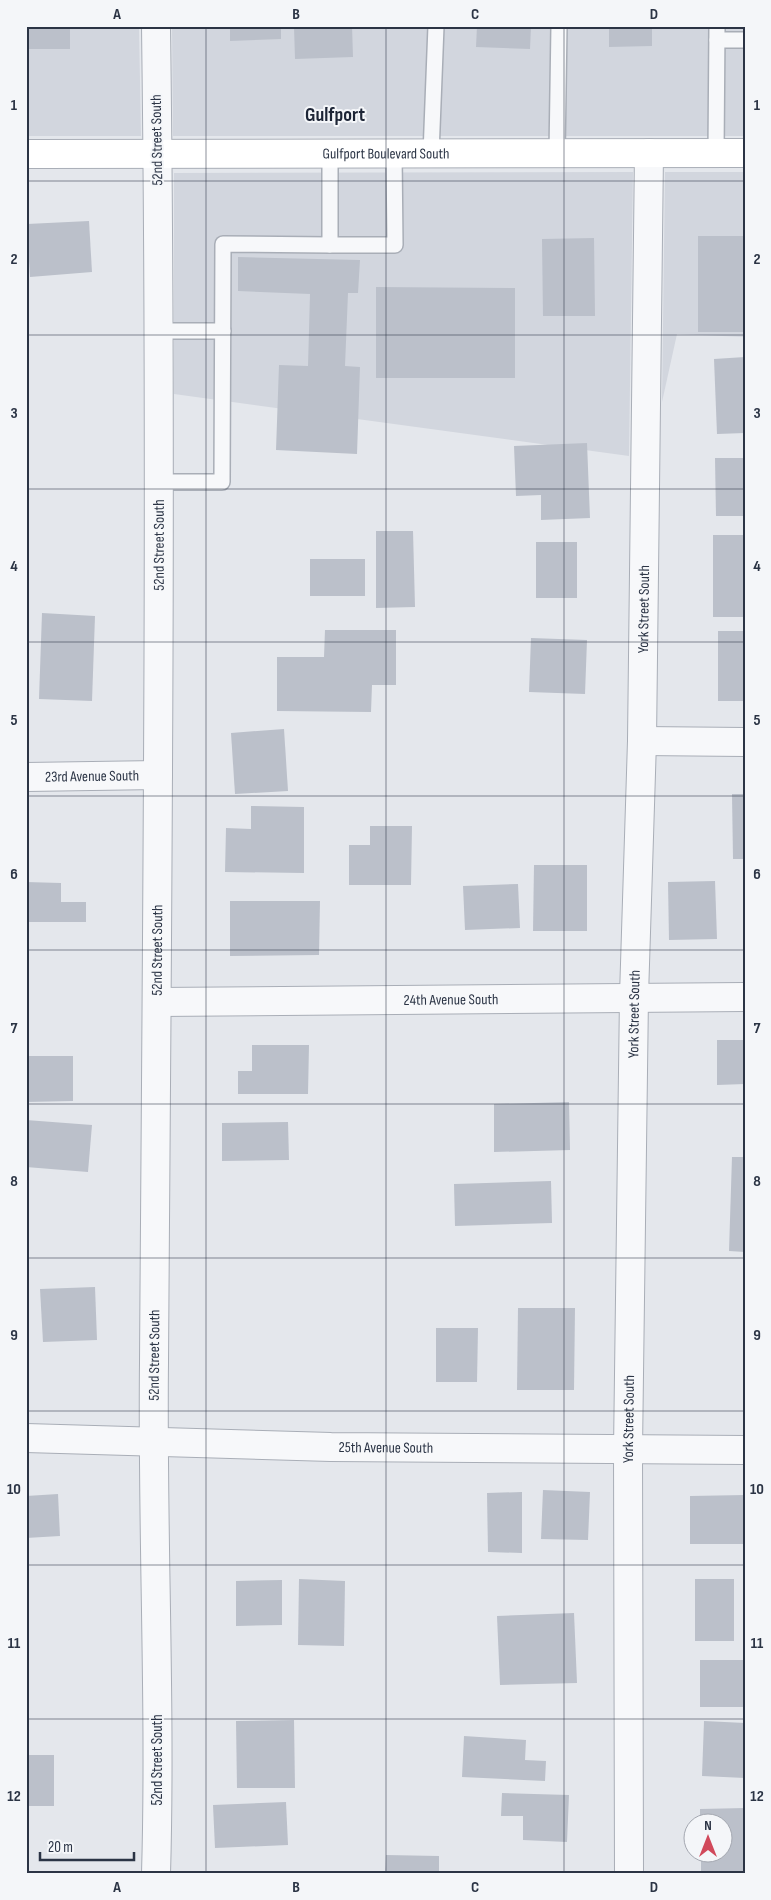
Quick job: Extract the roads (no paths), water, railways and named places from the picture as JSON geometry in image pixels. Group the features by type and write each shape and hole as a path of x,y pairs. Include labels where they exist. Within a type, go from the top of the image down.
{"main road":[{"name":"Gulfport Boulevard South","path":"26,154 745,153"}],"street":[{"name":"52nd Street South","path":"156,26 158,154 158,775 153,1442 158,1794 156,1874"},
{"name":"York Street South","path":"629,1874 628,1450 634,996 642,742 649,153"},
{"path":"642,742 745,742"},
{"name":"23rd Avenue South","path":"26,776 158,775"},
{"name":"24th Avenue South","path":"157,1002 634,996 745,997"},
{"name":"25th Avenue South","path":"26,1438 331,1447 745,1450"}],"lane":[{"path":"431,154 436,26"},
{"path":"557,153 559,26"},
{"path":"716,153 717,33 745,40"},
{"path":"330,154 330,245"},
{"path":"158,482 222,482 223,244 395,245 394,154"},
{"path":"158,331 223,331"}],"district":[{"name":"Gulfport","path":"335,115"}]}
